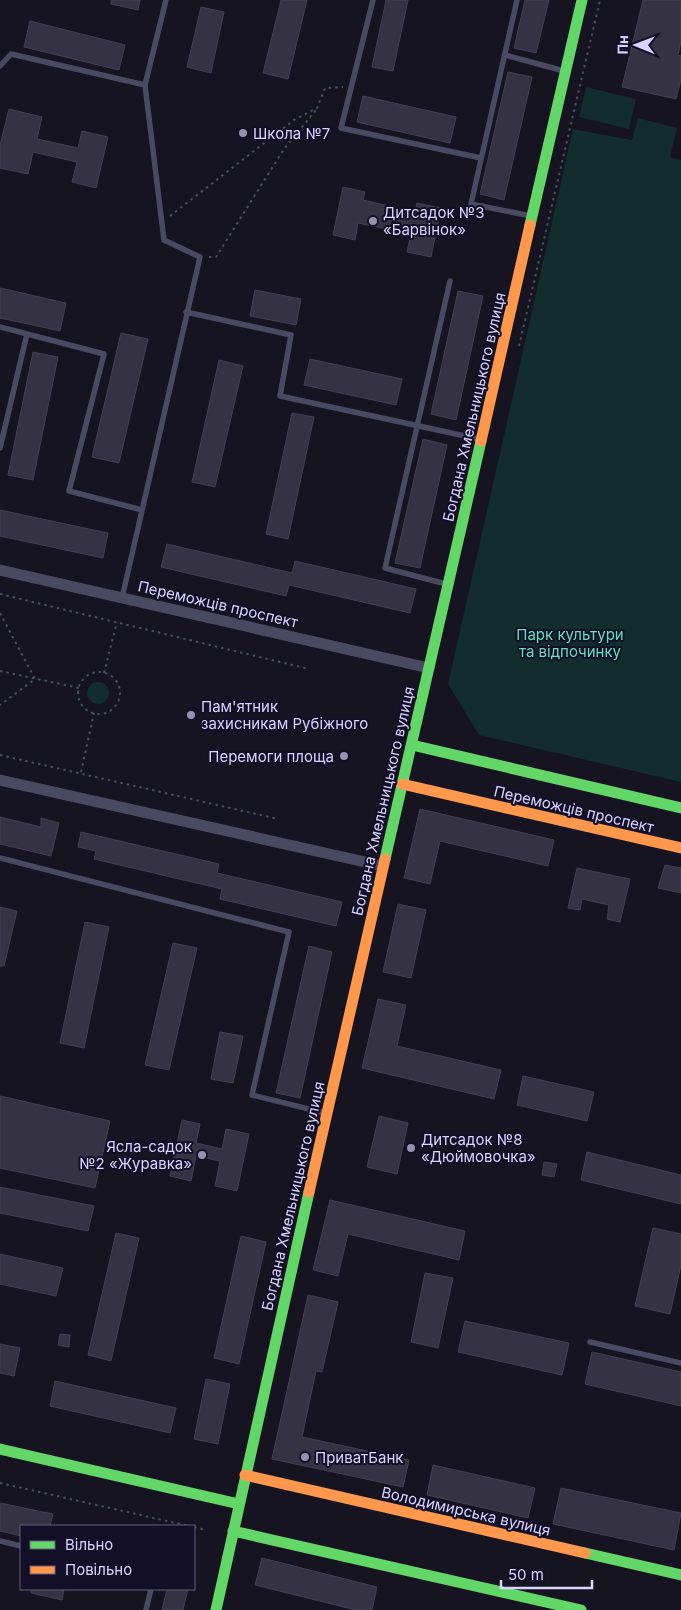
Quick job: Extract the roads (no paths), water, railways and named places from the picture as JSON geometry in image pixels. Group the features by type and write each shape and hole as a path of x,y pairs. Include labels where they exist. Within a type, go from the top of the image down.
{"street":[{"name":"Богдана Хмельницького вулиця","path":"216,1610 383,866 582,0"},
{"name":"Переможців проспект","path":"0,570 429,668"},
{"name":"Переможців проспект","path":"412,745 681,808"},
{"path":"0,780 383,866"},
{"name":"Переможців проспект","path":"402,784 681,848"},
{"path":"0,1449 239,1504"},
{"name":"Володимирська вулиця","path":"245,1475 681,1575"},
{"path":"233,1531 581,1610"}],"lane":[{"path":"122,598 200,257 164,240 145,85 166,0"},
{"path":"372,0 341,128 481,158"},
{"path":"517,0 471,204 533,217"},
{"path":"0,66 11,54 145,85"},
{"path":"505,55 567,71"},
{"path":"448,585 385,568 450,281"},
{"path":"186,312 291,335 280,396 481,439"},
{"path":"0,327 104,354 69,491 142,510"},
{"path":"0,448 27,334"},
{"path":"0,858 289,932 252,1095 327,1113"},
{"path":"590,1342 681,1363"},
{"path":"0,1541 20,1546"},
{"path":"146,1610 151,1590"}],"place":[{"name":"Школа №7","path":"243,133"},
{"name":"Дитсадок №3 «Барвінок»","path":"373,221"},
{"name":"Пам'ятник захисникам Рубіжного","path":"191,715"},
{"name":"Перемоги площа","path":"344,756"},
{"name":"Дитсадок №8 «Дюймовочка»","path":"411,1148"},
{"name":"Ясла-садок №2 «Журавка»","path":"202,1155"},
{"name":"ПриватБанк","path":"305,1457"}],"park label":[{"name":"Парк культури та відпочинку","path":"570,642"}]}
